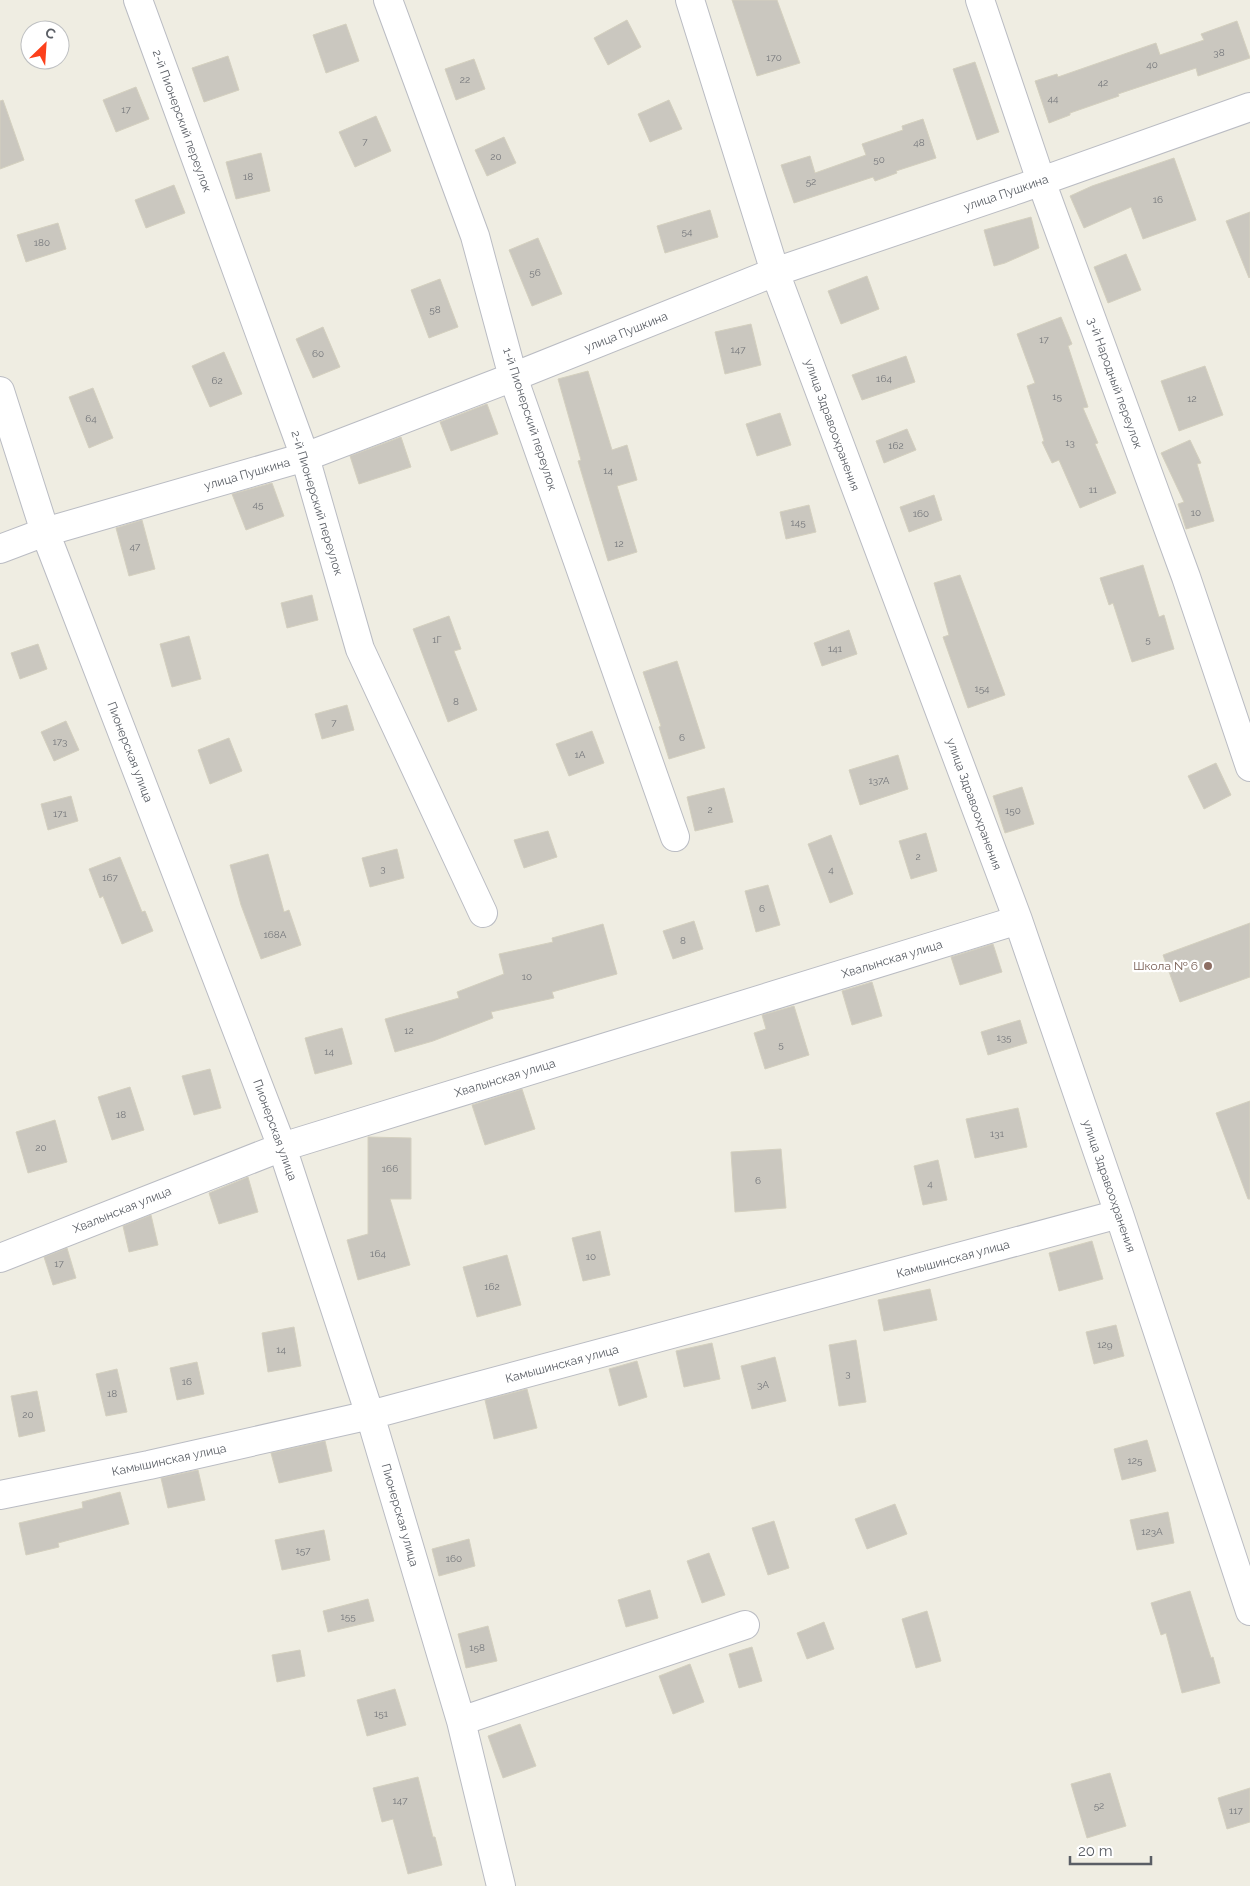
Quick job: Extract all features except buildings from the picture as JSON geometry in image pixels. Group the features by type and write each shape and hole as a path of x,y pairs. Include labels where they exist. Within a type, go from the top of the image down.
{"street":[{"name":"2-й Пионерский переулок","path":"138,0 305,457 360,649 483,913"},
{"name":"1-й Пионерский переулок","path":"388,0 475,236 513,377 675,837"},
{"name":"улица Здравоохранения","path":"690,0 775,272 1018,920 1119,1214 1250,1612"},
{"name":"3-й Народный переулок","path":"980,0 1041,181 1186,577 1250,767"},
{"name":"улица Пушкина","path":"0,549 45,532 305,457 513,377 775,272 1250,108"},
{"name":"Пионерская улица","path":"0,391 45,532 282,1147 370,1415 460,1721 501,1886"},
{"name":"Хвалынская улица","path":"0,1258 282,1147 1018,920"},
{"name":"Камышинская улица","path":"0,1495 149,1466 370,1415 1119,1214"},
{"path":"460,1721 745,1625"}],"place":[{"name":"Школа № 6","path":"1208,966"}]}
